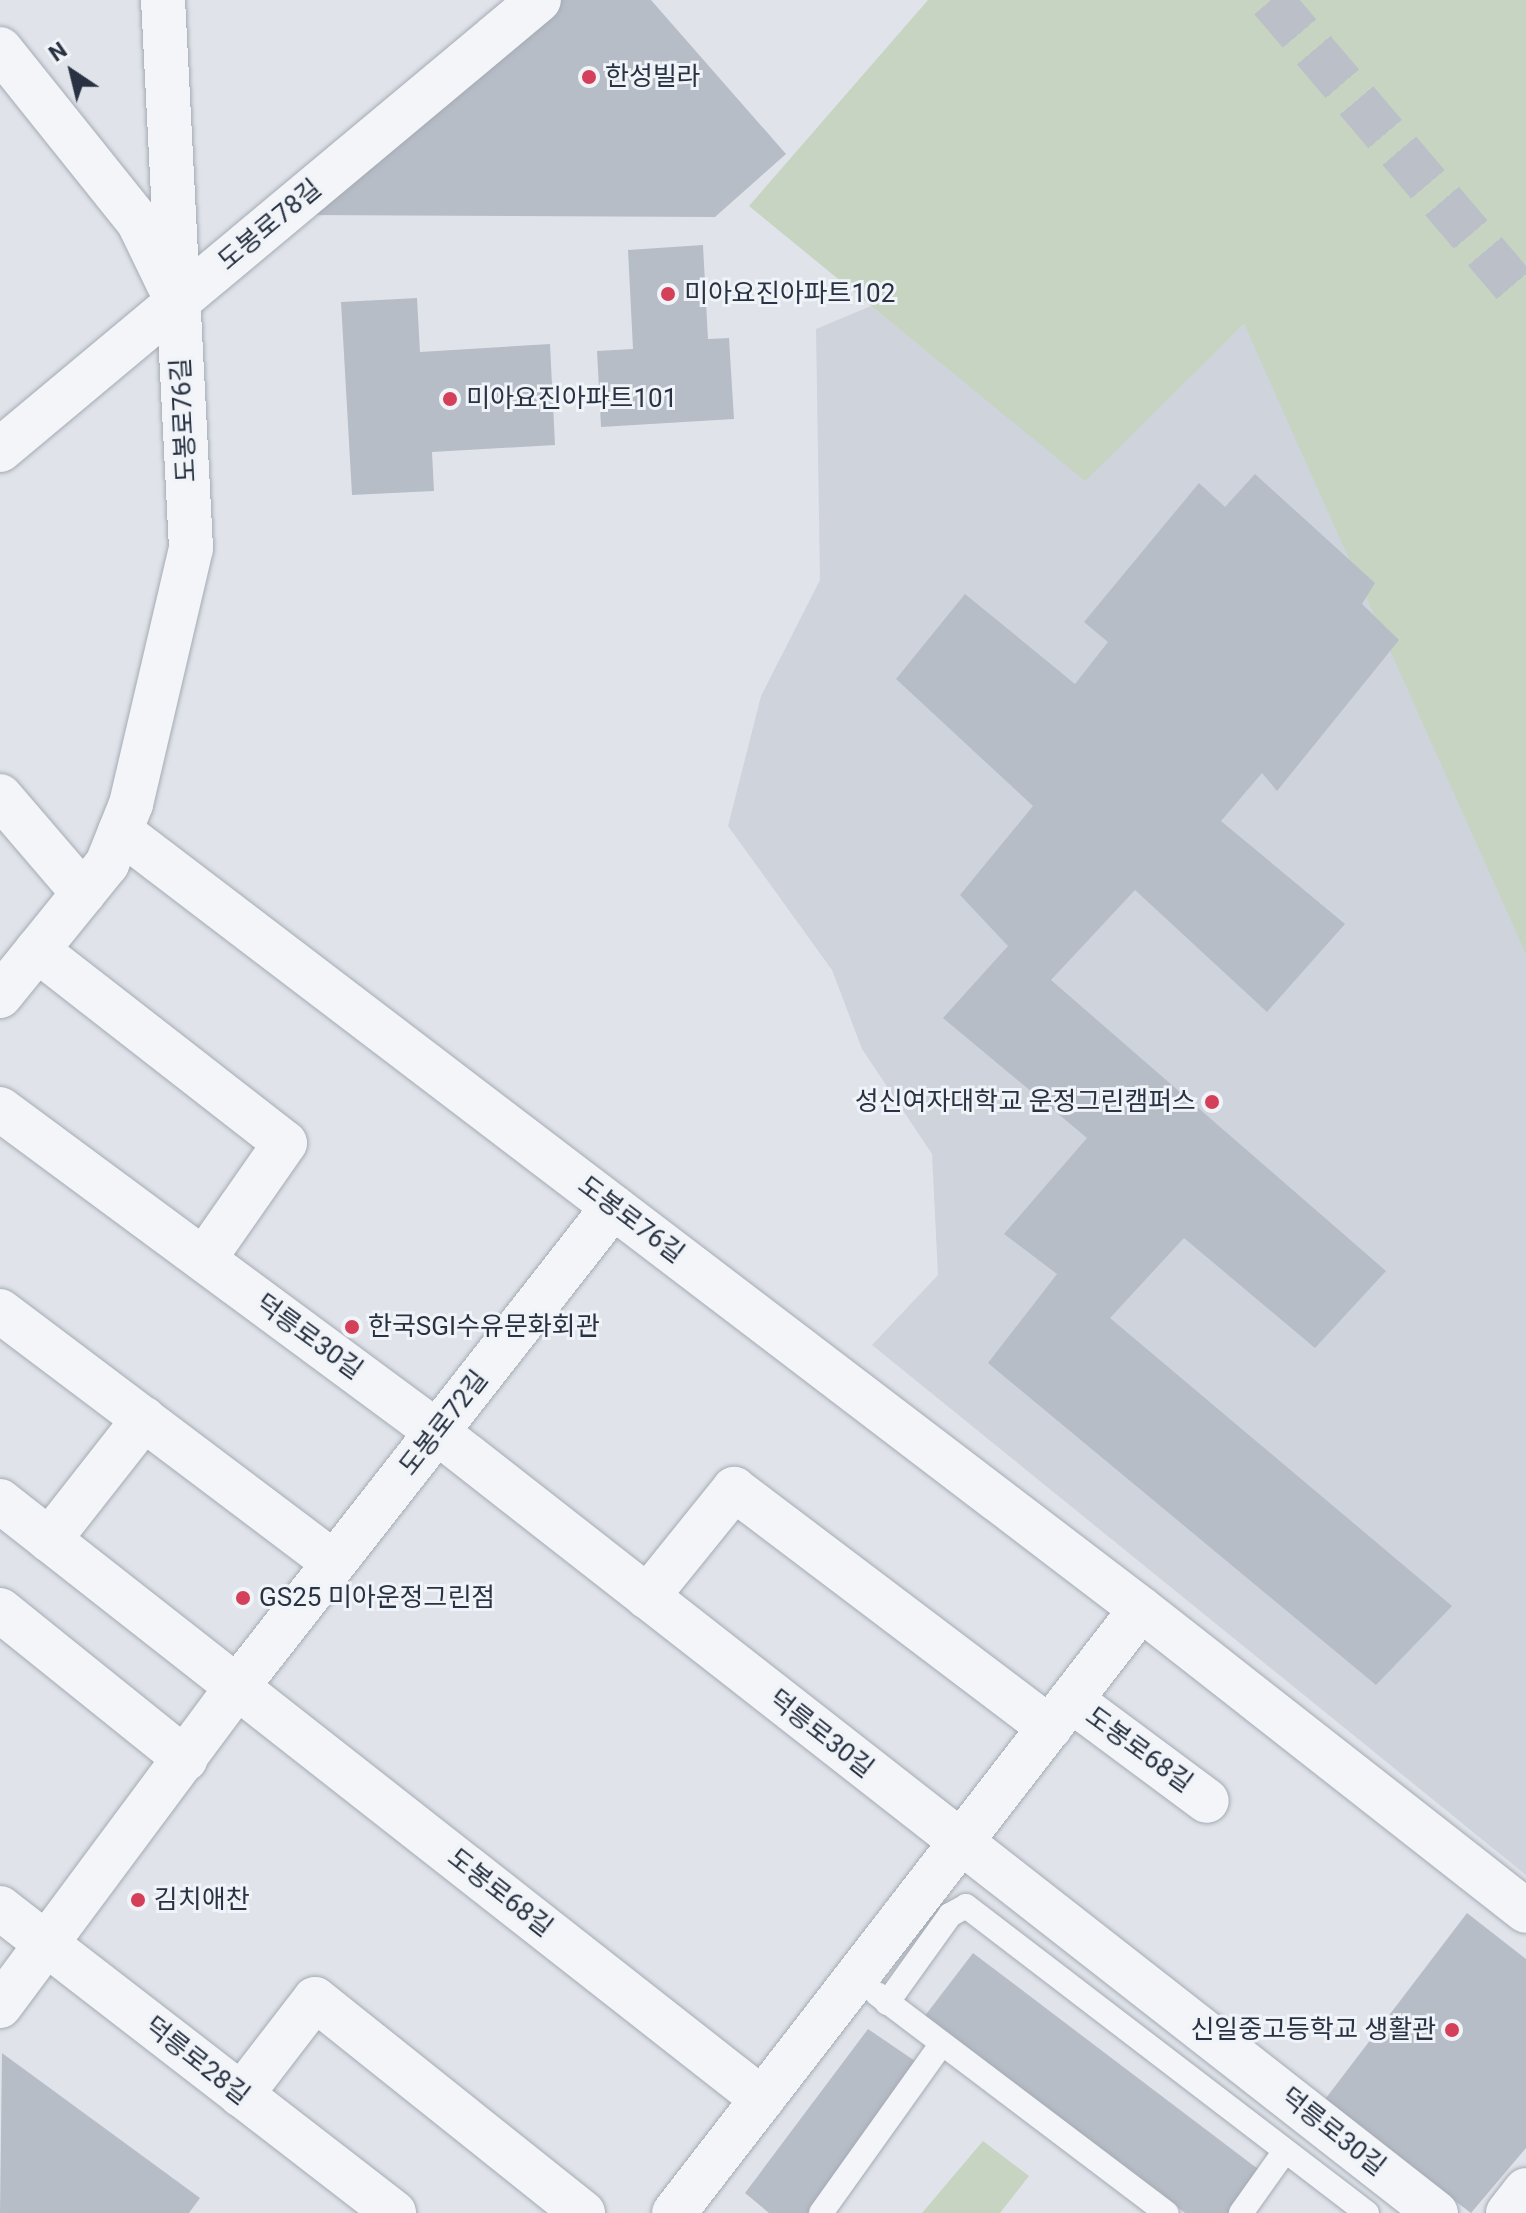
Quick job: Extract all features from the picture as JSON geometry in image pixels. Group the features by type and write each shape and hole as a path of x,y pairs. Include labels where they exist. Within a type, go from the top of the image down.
{"street":[{"name":"도봉로76길","path":"0,996 107,864 120,831 191,548 163,0"},
{"name":"도봉로78길","path":"0,450 539,0"},
{"path":"0,49 138,221 177,302"},
{"path":"0,796 83,893"},
{"name":"도봉로76길","path":"120,831 1141,1609 1526,1911"},
{"path":"37,950 285,1143 204,1259"},
{"name":"덕릉로30길","path":"0,1109 437,1432 1436,2213"},
{"name":"도봉로72길","path":"0,2006 237,1687 613,1207"},
{"path":"0,1311 334,1563"},
{"path":"49,1540 144,1419"},
{"name":"도봉로68길","path":"647,1597 734,1489 1060,1714 1207,1801"},
{"path":"0,1501 237,1687"},
{"name":"도봉로68길","path":"674,2213 762,2099 872,1990 960,1843 1141,1609"},
{"path":"0,1610 185,1759"},
{"name":"도봉로68길","path":"237,1687 762,2099"},
{"name":"덕릉로28길","path":"0,1908 394,2213"},
{"path":"241,2095 315,1999 583,2213"},
{"path":"1508,2213 1526,2190"}],"lane":[{"path":"1167,2213 872,1990 950,1915 966,1906 1367,2213"},
{"path":"821,2213 941,2045"},
{"path":"1241,2213 1285,2151"}],"shaded area":[{"name":"성신여자대학교 운정그린캠퍼스","path":"871,306 1085,480 1244,324 1526,937 1526,1875 872,1345 938,1275 932,1154 862,1049 832,970 728,826 761,696 820,580 816,329"}],"green space":[{"path":"928,0 1526,0 1526,954 1244,324 1085,481 749,206"},
{"path":"983,2141 1029,2176 1000,2213 922,2213"}],"building":[{"name":"한성빌라","path":"547,0 651,0 786,154 715,217 303,215"},
{"name":"미아요진아파트102","path":"703,245 708,339 729,338 734,419 601,427 597,351 633,349 628,250"},
{"name":"미아요진아파트101","path":"417,298 420,352 550,344 555,445 432,452 434,491 352,495 341,302"},
{"path":"1255,474 1375,583 1362,604 1399,640 1277,791 1262,773 1221,821 1345,924 1267,1012 1135,890 1051,980 1386,1271 1315,1348 1184,1238 1110,1318 1452,1606 1376,1685 988,1363 1057,1274 1004,1234 1087,1138 943,1018 1008,946 960,895 1033,806 896,679 965,594 1075,684 1108,642 1084,622 1199,483 1225,507"},
{"name":"신일중고등학교 생활관","path":"1467,1913 1526,1959 1526,2148 1471,2213 1323,2102"},
{"path":"973,1953 1258,2169 1228,2213 1185,2213 924,2017"},
{"path":"868,2029 918,2063 810,2213 769,2213 745,2193"},
{"path":"2,2053 200,2198 189,2213 0,2213"}],"tunnel":[{"path":"1271,0 1526,300"}],"place":[{"name":"한성빌라","path":"589,77"},
{"name":"미아요진아파트102","path":"668,294"},
{"name":"미아요진아파트101","path":"450,399"},
{"name":"성신여자대학교 운정그린캠퍼스","path":"1212,1102"},
{"name":"한국SGI수유문화회관","path":"352,1327"},
{"name":"GS25 미아운정그린점","path":"243,1598"},
{"name":"김치애찬","path":"138,1900"},
{"name":"신일중고등학교 생활관","path":"1452,2030"}]}
